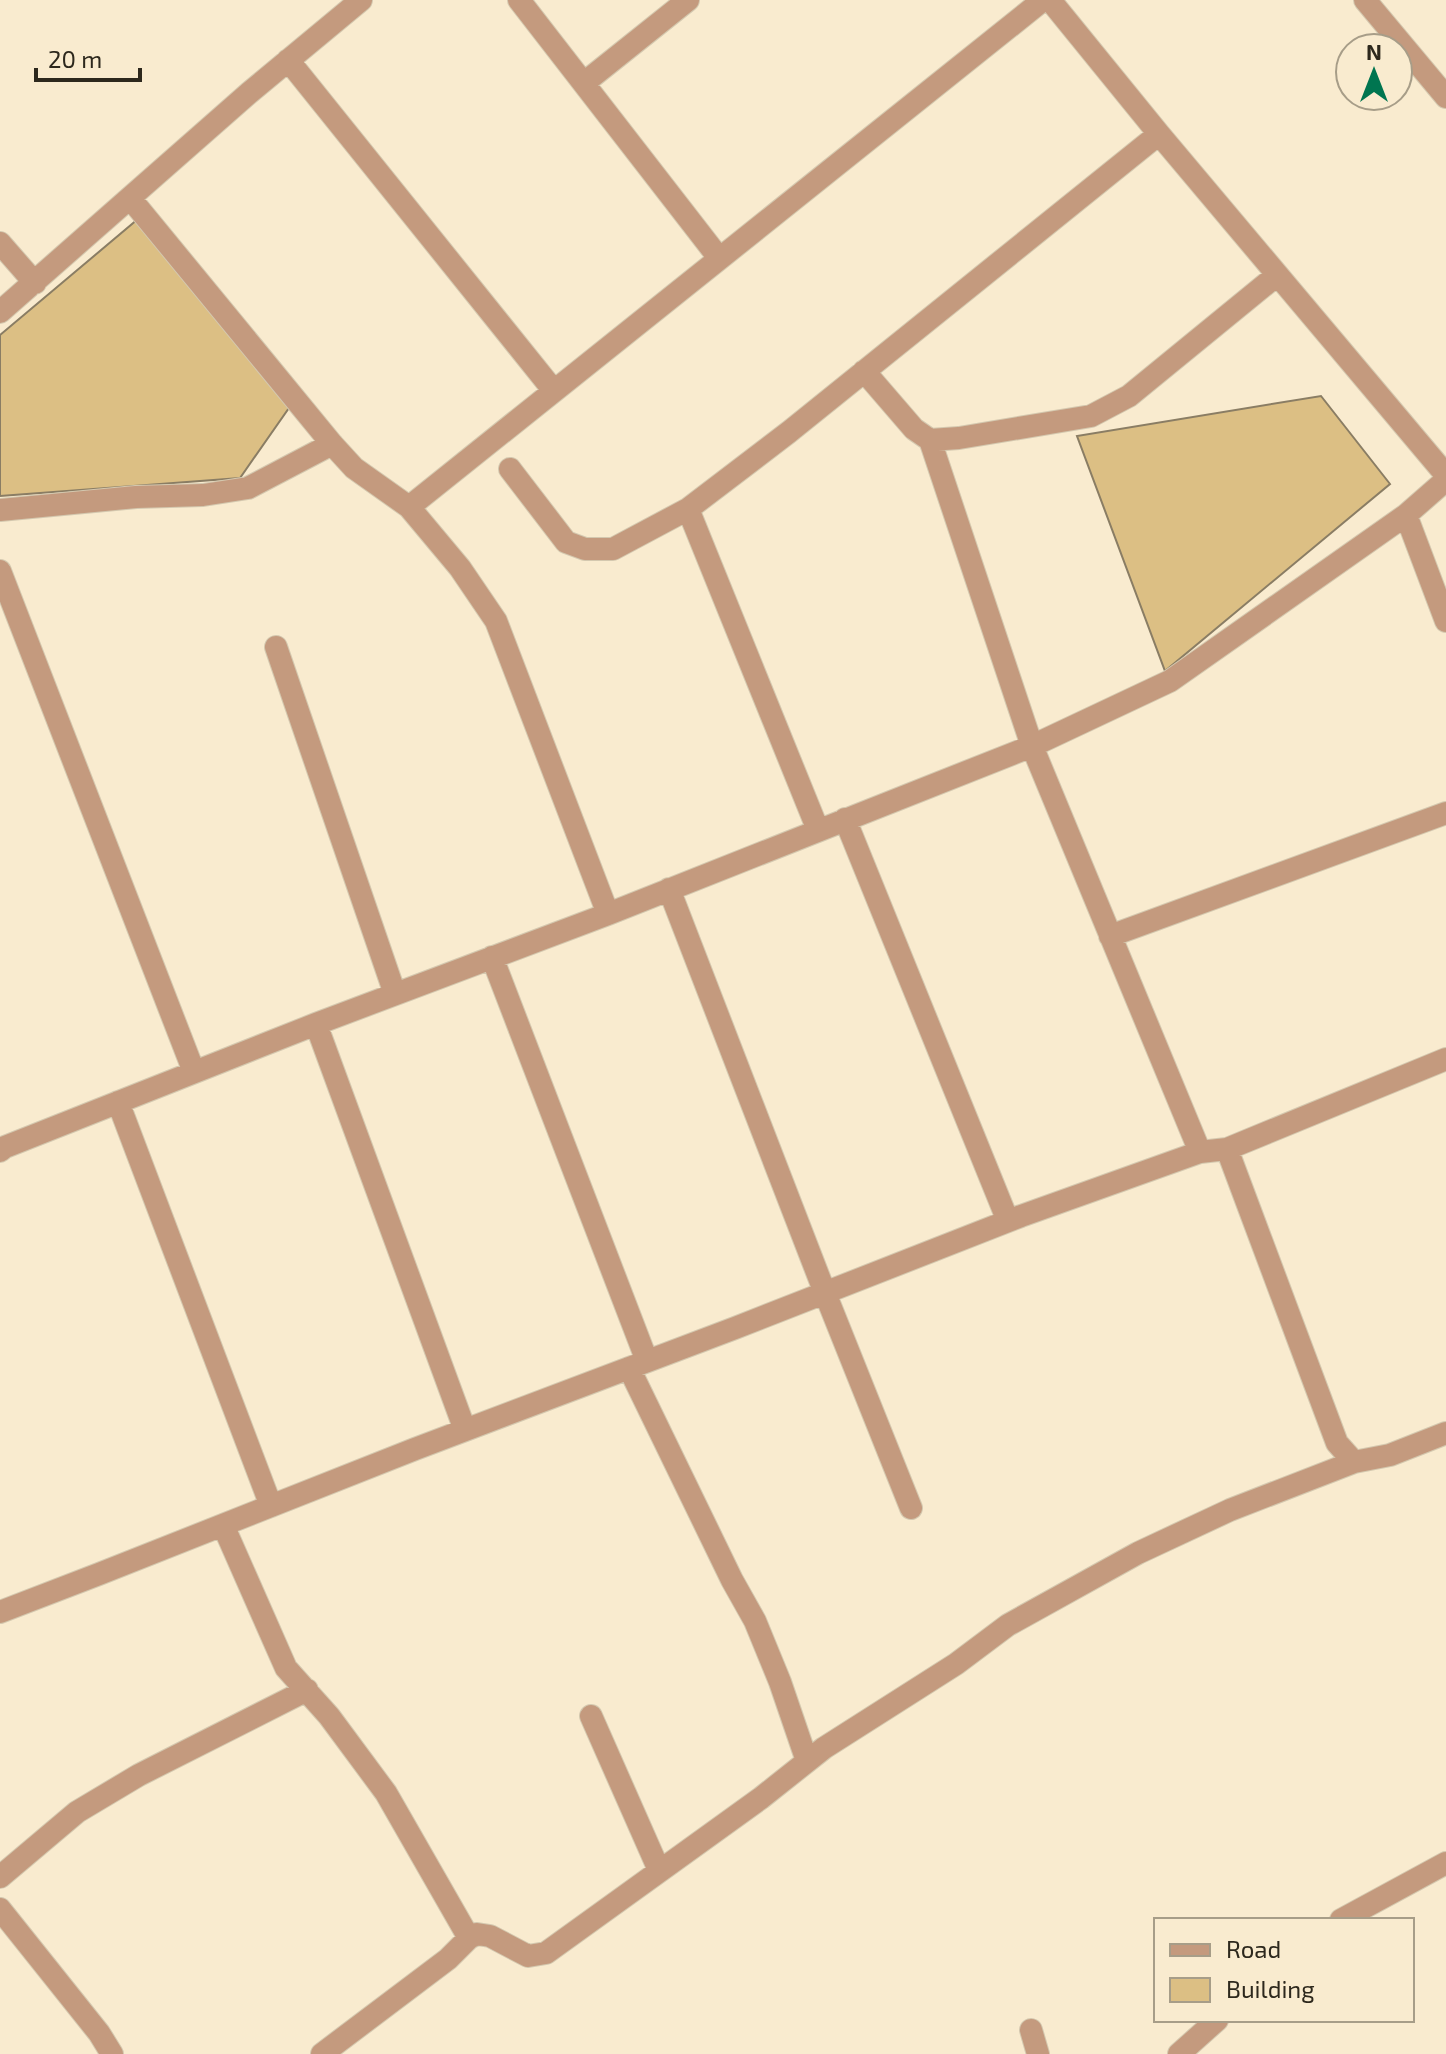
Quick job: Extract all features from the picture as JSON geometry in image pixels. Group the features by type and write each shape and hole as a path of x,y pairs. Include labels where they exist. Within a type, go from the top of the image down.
{"street":[{"path":"0,312 361,0"},
{"path":"519,0 719,258"},
{"path":"584,83 688,0"},
{"path":"409,507 1043,0"},
{"path":"0,1151 316,1024 608,914 1032,746 1170,681 1406,515 1446,477 1050,0"},
{"path":"1365,0 1446,97"},
{"path":"288,60 554,391"},
{"path":"510,469 566,542 585,549 613,549 688,509 789,432 1159,134"},
{"path":"130,198 332,444 354,468 409,507 460,568 496,621 608,914"},
{"path":"0,243 35,283"},
{"path":"930,440 1091,416 1129,396 1277,275"},
{"path":"864,371 914,429 930,440 1032,746 1200,1152"},
{"path":"0,510 136,497 203,495 248,488 332,444"},
{"path":"688,509 818,830"},
{"path":"1406,515 1446,621"},
{"path":"0,571 194,1072"},
{"path":"276,647 395,994"},
{"path":"1110,936 1446,813"},
{"path":"845,819 1008,1221"},
{"path":"669,889 911,1508"},
{"path":"492,957 638,1365 732,1580 755,1621 807,1761"},
{"path":"316,1024 465,1430"},
{"path":"0,1612 1008,1221 1200,1152 1227,1149 1446,1059"},
{"path":"118,1102 271,1506"},
{"path":"1227,1149 1337,1443 1354,1462"},
{"path":"322,2054 477,1934 490,1936 528,1956 546,1953 761,1798 824,1748 956,1664 1008,1625 1138,1553 1230,1510 1354,1462 1390,1455 1446,1433"},
{"path":"223,1525 286,1668 329,1716 386,1793 469,1938"},
{"path":"0,1877 77,1812 139,1775 307,1690"},
{"path":"591,1716 659,1870"},
{"path":"1345,1918 1446,1863"},
{"path":"0,1909 99,2033 112,2054"},
{"path":"1179,2054 1215,2022"},
{"path":"1031,2030 1038,2054"}],"building":[{"path":"138,219 291,405 240,478 0,496 0,335"},
{"path":"1321,396 1390,484 1165,671 1077,436"}]}
